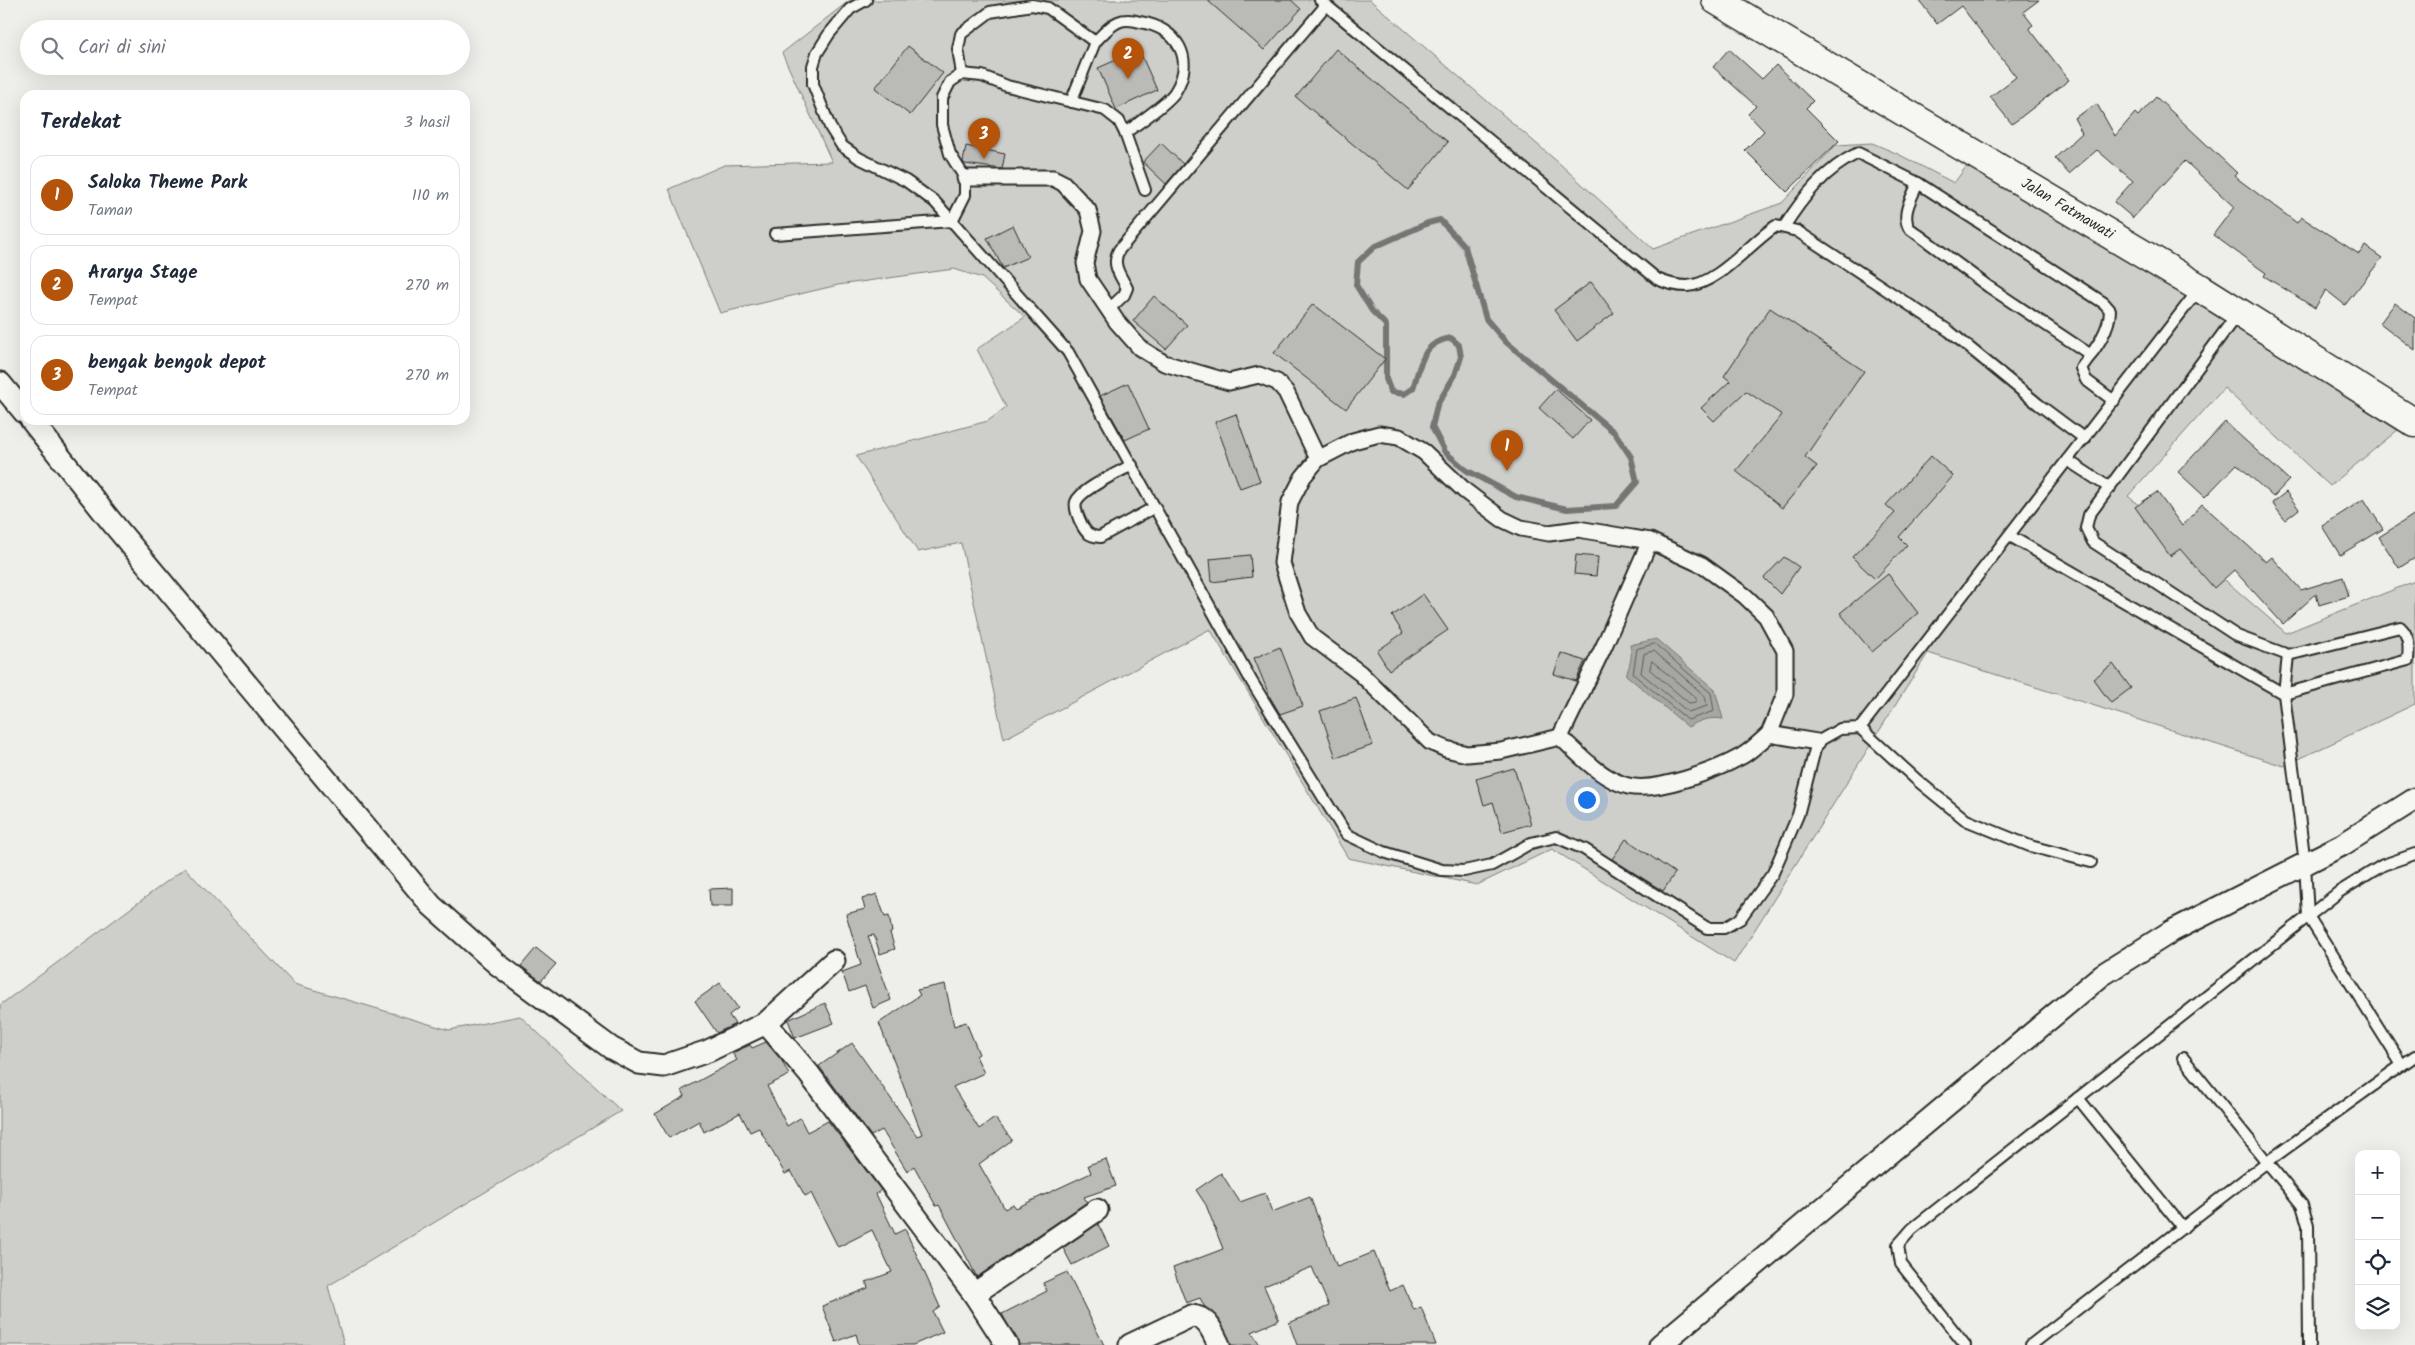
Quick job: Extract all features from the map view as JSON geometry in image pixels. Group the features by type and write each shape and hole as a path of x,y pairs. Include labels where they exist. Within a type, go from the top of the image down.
{"highway":[{"name":"Jalan Fatmawati","path":"1717,0 2200,288 2415,423"}],"street":[{"path":"965,178 1054,178 1062,184 1088,210 1093,231 1085,264 1088,280 1108,310 1140,348 1164,363 1229,382 1259,375 1277,382 1286,392 1318,458"},
{"path":"0,383 20,407"},
{"path":"35,425 116,528 431,905 497,964 611,1048 639,1063 664,1066 708,1051 766,1023 834,962"},
{"path":"1379,434 1399,437 1424,452 1465,491 1502,518 1521,528 1549,533 1578,529 1650,541 1702,565 1745,596 1766,616 1785,651 1785,694 1769,734 1742,756 1696,775 1650,788 1628,786 1602,774 1560,737 1501,751 1467,754 1446,749 1430,742 1360,673 1312,636 1298,613 1282,563 1290,502 1303,477 1318,458 1353,441 1379,434"},
{"path":"1560,737 1604,646 1650,541"},
{"path":"1769,734 1816,742"},
{"path":"1660,1345 2102,975 2172,931 2342,845 2415,799"},
{"path":"766,1023 809,1074 974,1294 1007,1345"},
{"path":"974,1294 1097,1210"},
{"path":"1130,1345 1191,1316 1200,1317 1206,1321 1220,1345"}],"lane":[{"path":"866,0 850,9 817,52 813,66 813,84 830,127 842,146 859,158 906,181 936,202 1068,352 1252,682 1346,834 1384,852 1442,870 1464,871 1492,865 1531,842 1556,837 1584,849 1707,928 1724,928 1740,919 1773,873 1798,815 1816,742 1840,728 1860,728 1918,782 1966,820 2030,846 2090,862"},
{"path":"1108,310 1124,295 1127,288 1115,264 1115,256 1119,250 1323,2 1657,279 1670,284 1688,286 1710,279 1764,233 1776,226 1784,227 1797,232 1949,332 2085,439"},
{"path":"962,74 958,49 961,34 990,12 1032,5 1048,8 1095,42"},
{"path":"1071,102 1095,42 1107,29 1119,22 1130,20 1164,30 1180,46 1184,56 1184,72 1175,93 1125,133"},
{"path":"952,221 965,195 965,178 950,154 942,125 942,98 950,82 962,74 982,76 1007,86 1105,110 1119,121 1145,190"},
{"path":"1784,227 1816,183 1845,159 1858,153 1918,183 2104,303 2110,310 2110,320 2081,368 2086,380 2114,401"},
{"path":"1918,183 1906,213 1905,222 1909,228 1989,286 2091,354"},
{"path":"775,234 952,221"},
{"path":"1860,728 2200,288"},
{"path":"2010,536 2284,694 2408,660 2409,646 2405,631 2400,627 2288,655 2237,636 2093,542 2086,528 2090,515 2238,312"},
{"path":"2066,460 2110,488"},
{"path":"1132,465 1081,494 1075,504 1085,532 1092,536 1100,537 1155,507"},
{"path":"2288,655 2284,694 2305,864 2308,916 2402,1065"},
{"path":"1965,1345 1901,1264 1898,1245 1912,1229 2339,892 2383,865 2415,854"},
{"path":"2031,1345 2267,1162 2415,1056"},
{"path":"2183,1058 2302,1205 2308,1225 2309,1345"},
{"path":"2078,1098 2183,1228"}],"shaded area":[{"path":"850,0 1370,0 1560,164 1653,249 1782,203 1836,145 1872,143 1898,154 1954,183 1969,163 2405,424 2330,486 2224,388 2128,496 2286,633 2415,581 2415,704 2284,766 1928,653 1734,963 1552,849 1477,885 1348,858 1210,629 1004,739 961,543 918,552 856,456 988,421 1006,407 977,349 1025,317 982,278 954,269 838,285 720,313 669,189 724,165 832,162 782,53"},
{"path":"185,868 294,984 449,1030 520,1016 621,1111 328,1286 344,1345 0,1345 0,1005"}],"water":[{"path":"1656,639 1715,690 1723,719 1713,718 1688,727 1626,675 1631,657 1630,645"}],"building":[{"path":"1207,0 1291,0 1301,9 1264,50"},
{"path":"1919,0 2039,0 2023,12 2033,25 2029,28 2069,80 2012,124 1990,97 2016,77 1961,6 1937,24"},
{"path":"908,46 943,73 910,115 875,88"},
{"path":"1336,49 1448,142 1408,190 1296,97"},
{"path":"1729,49 1762,79 1776,65 1813,101 1806,108 1839,141 1787,192 1745,150 1764,131 1748,114 1756,106 1713,67"},
{"path":"1139,50 1157,90 1116,109 1098,68"},
{"path":"2156,97 2237,173 2234,176 2297,223 2301,217 2359,254 2365,246 2382,258 2345,305 2326,290 2315,308 2264,276 2266,273 2213,235 2234,207 2185,161 2133,218 2114,202 2133,181 2097,150 2069,174 2055,158 2082,133 2074,118 2097,104 2115,136 2135,113 2138,116"},
{"path":"1161,143 1183,164 1166,184 1143,162"},
{"path":"966,146 1005,154 1002,169 965,164 963,162"},
{"path":"1013,225 1028,257 1003,268 987,238"},
{"path":"1591,282 1614,313 1577,341 1554,310"},
{"path":"1154,296 1187,325 1166,349 1133,321"},
{"path":"2395,303 2415,318 2415,350 2380,323"},
{"path":"1313,304 1385,359 1346,409 1274,353"},
{"path":"1770,308 1864,371 1805,457 1817,466 1782,508 1736,471 1782,415 1746,391 1714,421 1701,408 1730,381 1724,376"},
{"path":"1128,383 1149,429 1125,440 1100,396"},
{"path":"1556,389 1590,420 1573,439 1539,408"},
{"path":"1236,414 1260,481 1240,488 1215,422"},
{"path":"2225,422 2289,480 2273,497 2237,464 2205,497 2178,472"},
{"path":"1931,456 1953,476 1899,537 1907,545 1875,579 1852,557 1895,513 1886,505"},
{"path":"2157,492 2182,526 2202,504 2266,562 2272,557 2301,590 2343,577 2349,596 2319,605 2316,594 2283,624 2234,570 2214,588 2180,549 2170,556 2135,507"},
{"path":"2286,492 2299,509 2285,520 2272,503"},
{"path":"2364,499 2383,529 2340,555 2322,526"},
{"path":"2415,514 2415,558 2399,568 2379,537"},
{"path":"1250,555 1252,577 1212,582 1210,559"},
{"path":"1576,555 1598,557 1596,576 1574,574"},
{"path":"1784,557 1799,567 1780,594 1764,578"},
{"path":"1888,574 1918,613 1872,652 1840,613"},
{"path":"1423,594 1448,630 1389,670 1377,651 1403,633 1392,616"},
{"path":"1280,647 1303,706 1280,714 1270,697 1254,658"},
{"path":"1561,653 1585,661 1576,681 1554,674"},
{"path":"2113,664 2131,688 2111,703 2093,679"},
{"path":"1356,698 1373,745 1336,758 1320,711"},
{"path":"1514,768 1531,824 1502,832 1493,802 1484,805 1476,779"},
{"path":"1626,839 1675,873 1663,891 1612,859"},
{"path":"733,888 733,906 710,906 709,889"},
{"path":"877,894 885,917 889,916 892,932 890,933 895,949 880,954 874,935 868,936 891,1000 873,1008 865,986 849,992 842,972 861,965 846,914 865,909 862,899"},
{"path":"536,948 556,964 541,981 521,966"},
{"path":"720,983 738,1008 729,1015 735,1024 717,1033 695,1001"},
{"path":"945,984 954,1026 966,1022 979,1054 976,1056 984,1073 953,1087 979,1129 995,1118 1012,1140 979,1164 1005,1209 1013,1204 1016,1208 1091,1173 1088,1165 1106,1159 1116,1186 1084,1197 1087,1202 977,1277 939,1205 936,1206 914,1166 907,1171 882,1130 871,1136 819,1066 852,1043 917,1136 922,1134 879,1023 920,995 917,990"},
{"path":"825,1003 834,1023 795,1038 788,1020"},
{"path":"766,1042 782,1061 789,1075 767,1086 787,1126 800,1118 807,1132 828,1121 881,1190 876,1194 895,1234 905,1229 940,1307 933,1312 943,1332 913,1345 859,1345 856,1334 836,1342 822,1306 868,1288 866,1282 892,1272 872,1230 838,1247 811,1193 805,1196 791,1171 785,1174 759,1128 750,1132 740,1113 704,1132 699,1121 669,1138 655,1114 685,1096 682,1090 737,1060 732,1053 750,1045 752,1048"},
{"path":"1221,1173 1240,1202 1265,1193 1272,1212 1310,1197 1337,1267 1374,1252 1390,1291 1403,1285 1414,1310 1421,1307 1436,1345 1297,1345 1289,1323 1329,1306 1312,1267 1264,1286 1279,1320 1252,1332 1260,1345 1231,1345 1219,1319 1204,1306 1200,1298 1186,1303 1173,1268 1223,1249 1206,1205 1196,1190"},
{"path":"1098,1224 1109,1246 1072,1265 1063,1248"},
{"path":"1067,1272 1104,1345 1019,1345 1002,1314 1047,1291 1043,1283"}],"waterway":[{"path":"1440,220 1465,247 1486,319 1506,342 1615,433 1631,457 1637,482 1616,506 1567,509 1516,497 1466,470 1445,452 1432,427 1437,405 1455,375 1461,357 1459,345 1451,338 1441,340 1428,349 1421,363 1413,388 1404,394 1391,392 1386,379 1386,325 1372,311 1356,285 1358,262 1374,247 1428,223 1440,220"}],"place":[{"name":"Ararya Stage","path":"1128,79"},
{"name":"bengak bengok depot","path":"984,159"},
{"name":"Saloka Theme Park","path":"1507,471"}]}
